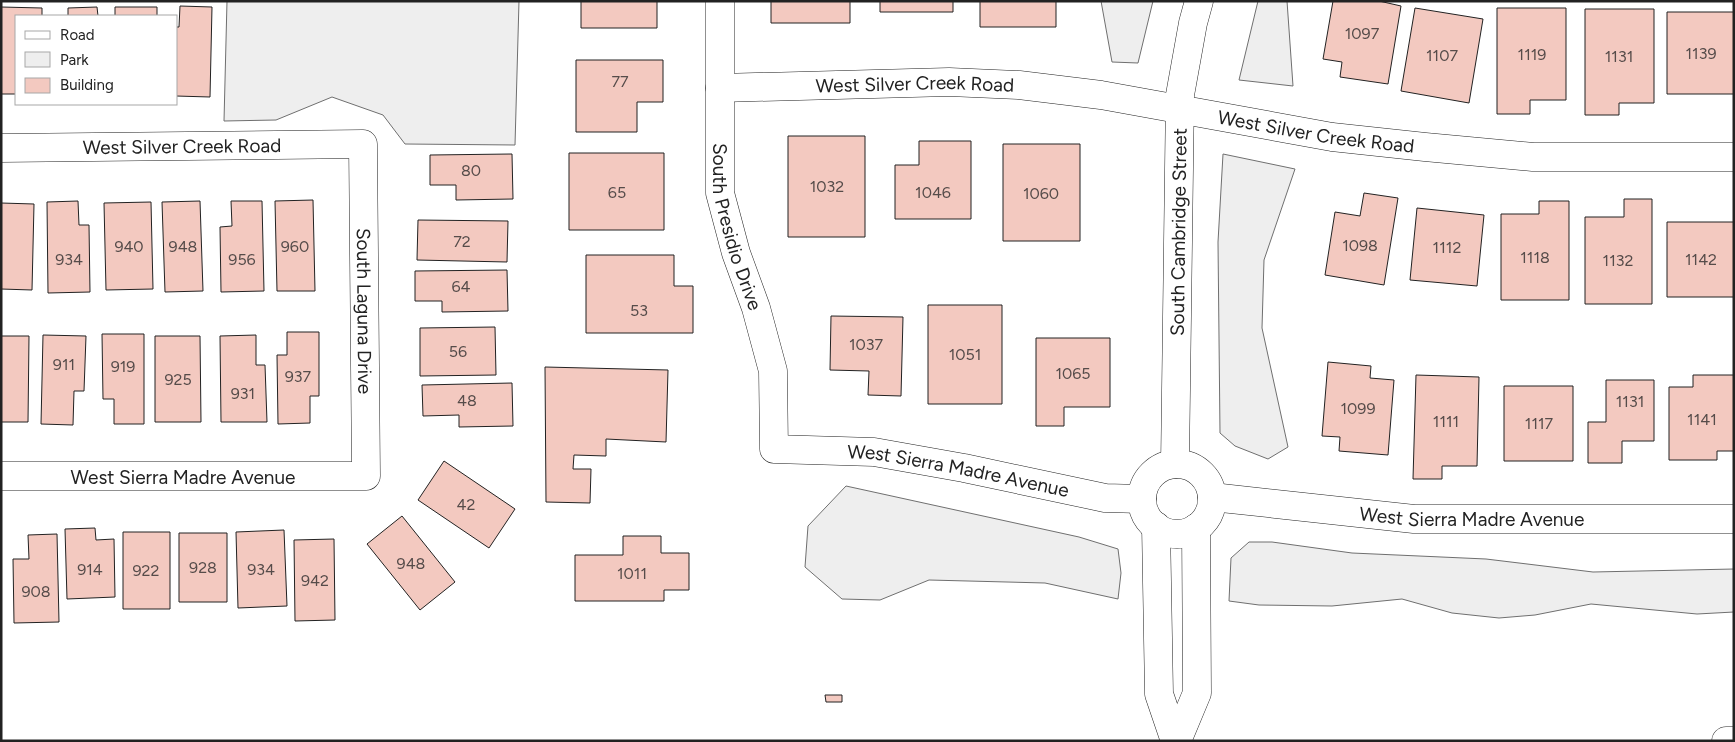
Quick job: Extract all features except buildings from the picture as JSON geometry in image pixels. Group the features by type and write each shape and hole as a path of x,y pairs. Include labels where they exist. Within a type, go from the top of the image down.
{"street":[{"name":"South Presidio Drive","path":"720,1 720,194 736,252 756,308 772,371 774,449"},
{"name":"South Cambridge Street","path":"1175,464 1181,87 1199,1"},
{"name":"West Silver Creek Road","path":"720,88 949,82 1018,85 1092,93 1332,137 1533,157 1734,157"},
{"name":"West Silver Creek Road","path":"1,148 363,144"},
{"name":"South Laguna Drive","path":"363,144 366,476"},
{"name":"West Sierra Madre Avenue","path":"774,449 874,452 964,468 1105,498 1142,498"},
{"path":"1175,464 1186,465 1205,477 1212,497 1208,514 1203,522 1196,528 1183,533 1168,532 1156,526 1148,518 1142,498 1144,488 1149,479 1165,466 1175,464"},
{"name":"West Sierra Madre Avenue","path":"1,476 18,478 366,476"},
{"name":"West Sierra Madre Avenue","path":"1212,497 1414,519 1734,519"},
{"path":"1156,526 1159,694 1176,741"},
{"path":"1176,741 1197,693 1196,528"},
{"path":"1726,741 1734,741"}],"green space":[{"path":"227,1 519,1 515,145 405,144 383,115 332,97 276,120 224,121"},
{"path":"1101,1 1153,1 1138,63 1112,62"},
{"path":"1258,1 1287,1 1293,86 1239,80"},
{"path":"1223,154 1295,169 1264,260 1262,328 1288,447 1268,459 1235,446 1220,433 1218,242"},
{"path":"846,486 1079,537 1118,549 1121,573 1118,599 1045,583 929,580 880,600 842,599 805,567 808,526"},
{"path":"1249,542 1272,542 1352,553 1486,559 1593,572 1734,569 1734,612 1697,614 1591,604 1535,615 1499,618 1452,613 1402,599 1332,606 1259,605 1229,601 1231,558"}]}
